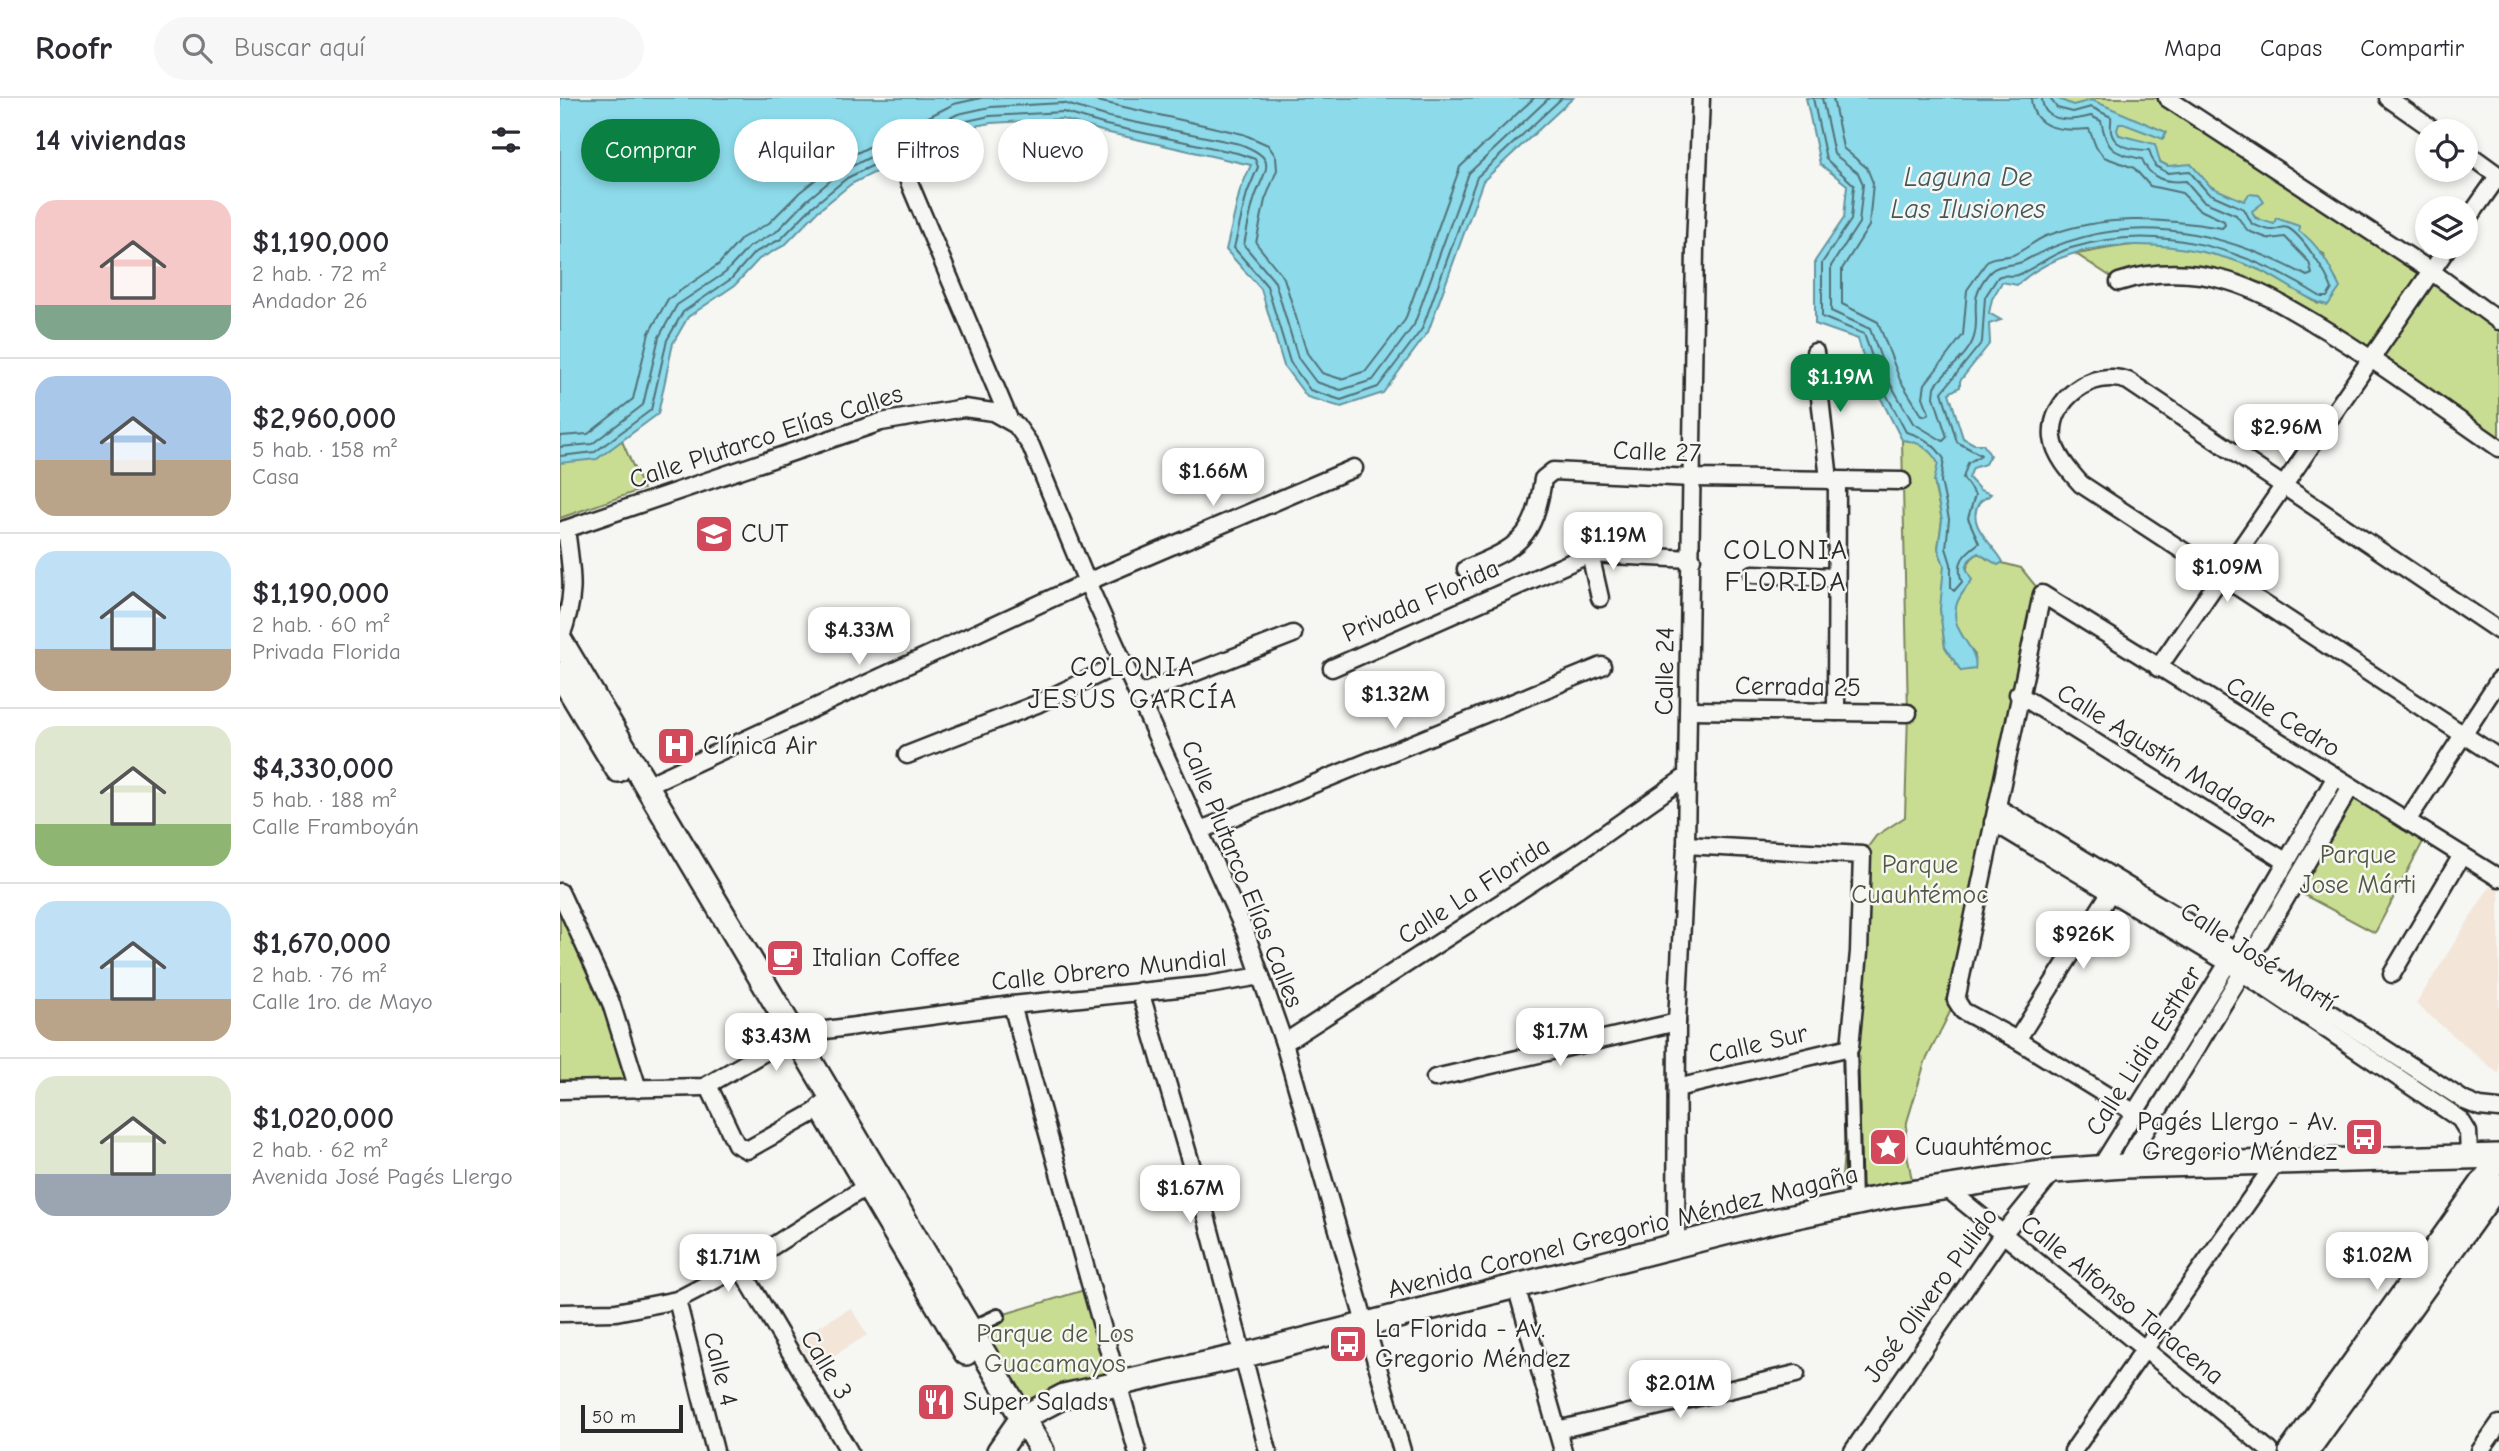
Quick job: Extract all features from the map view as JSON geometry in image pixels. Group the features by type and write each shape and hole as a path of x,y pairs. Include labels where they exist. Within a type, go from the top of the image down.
{"main road":[{"path":"560,640 789,1038 822,1108 867,1186 1017,1424 1042,1451"},
{"path":"560,674 971,1329 1017,1424 1025,1451"},
{"name":"Avenida Coronel Gregorio Méndez Magaña","path":"999,1451 1017,1424 1064,1396 1245,1355 1676,1245 1944,1186 2053,1171 2124,1166 2469,1155 2499,1157"}],"street":[{"name":"Calle 24","path":"1676,1245 1677,1022 1686,845 1701,98"},
{"path":"2167,98 2431,271 2499,321"},
{"path":"2388,98 2418,119"},
{"path":"2478,160 2499,175 2478,205"},
{"path":"909,182 1009,419"},
{"path":"2158,668 2440,259"},
{"path":"2119,282 2145,274 2171,273 2229,281 2289,309 2372,360 2499,448"},
{"path":"1815,352 1833,480 1836,712"},
{"path":"2499,631 2128,381 2115,377 2095,379 2067,398 2056,421 2053,439 2072,474 2091,492 2499,758"},
{"name":"Calle Plutarco Elías Calles","path":"560,640 574,589 563,530 881,422 964,408 993,412 1009,419 1031,446 1087,582 1201,830 1261,976 1284,1043 1402,1451"},
{"path":"645,786 1087,582 1354,468"},
{"name":"Calle 27","path":"1466,569 1517,545 1535,514 1546,473 1902,481"},
{"path":"1590,554 1600,598"},
{"name":"Privada Florida","path":"1332,668 1590,554 1692,559"},
{"path":"1753,574 1836,576"},
{"name":"Calle Cedro","path":"2018,694 2042,594 2350,788 2499,878"},
{"path":"1140,694 1293,634"},
{"path":"907,755 1037,704 1124,662"},
{"path":"1201,830 1602,666"},
{"path":"2407,821 2461,734 2499,680"},
{"path":"2018,694 1955,1000 1964,1011 2017,1040 2135,1113"},
{"name":"Calle Agustín Madagar","path":"2018,694 2287,862"},
{"name":"Cerrada 25","path":"1689,710 1908,713"},
{"name":"Calle La Florida","path":"1284,1043 1576,854 1687,776"},
{"name":"Calle Lidia Esther","path":"2100,1168 2231,957 2335,778"},
{"name":"Calle Lidia Esther","path":"2124,1166 2246,967 2350,788"},
{"name":"Calle José Martí","path":"1995,814 2231,957 2460,1119 2468,1132 2469,1155"},
{"path":"1686,845 1862,855 1859,952 1850,1047 1854,1204"},
{"path":"2392,974 2462,855"},
{"path":"2017,1040 2114,888"},
{"path":"560,892 611,1003 638,1089"},
{"name":"Calle José Martí","path":"2246,967 2465,1101 2480,1107 2499,1109"},
{"name":"Calle Obrero Mundial","path":"789,1038 1012,1005 1208,985 1261,976"},
{"path":"1140,992 1245,1355 1268,1451"},
{"path":"1012,1005 1137,1451"},
{"path":"1435,1078 1677,1022"},
{"path":"560,1090 708,1085 789,1038"},
{"name":"Calle Sur","path":"1677,1088 1850,1047"},
{"path":"708,1085 736,1144 741,1149 747,1150 822,1108"},
{"path":"2290,1451 2499,1157"},
{"path":"2073,1451 2277,1161"},
{"name":"José Olivero Pulido","path":"1853,1451 2003,1235 2053,1171"},
{"path":"2308,1451 2499,1185"},
{"path":"560,1312 616,1312 677,1300 740,1267 867,1186"},
{"name":"Calle Alfonso Taracena","path":"1944,1186 2270,1451"},
{"name":"Calle 3","path":"740,1267 849,1451"},
{"path":"1516,1286 1563,1451"},
{"name":"Calle 4","path":"677,1300 715,1451"},
{"path":"971,1329 998,1316"},
{"path":"1557,1430 1796,1374"},
{"path":"2480,1451 2499,1424"}],"shaded area":[{"path":"2490,886 2499,891 2499,1074 2416,1004"},
{"path":"851,1308 867,1335 814,1368 797,1339"}],"green space":[{"path":"2056,98 2167,98 2499,321 2499,448 2372,360 2221,279 2119,282 2076,254 2142,244 2195,249 2260,270 2318,304 2337,281 2326,266 2324,254 2255,217 2189,171 2175,170 2160,162 2143,148"},
{"path":"618,432 643,489 560,518 560,434"},
{"name":"Parque Cuauhtémoc","path":"1902,440 1916,441 1933,454 1938,463 1935,488 1942,520 1938,548 1944,565 1945,580 1940,609 1945,647 1961,671 1975,655 1958,630 1955,608 1965,588 1966,572 1974,556 1979,553 1987,559 2021,568 2042,594 1956,1000 1925,1062 1907,1122 1905,1144 1912,1180 1892,1186 1841,1188 1855,1019 1862,855 1876,836 1905,817 1908,713"},
{"name":"Parque Jose Márti","path":"2349,793 2425,838 2375,933 2295,890"},
{"path":"560,892 638,1089 560,1090"},
{"name":"Parque de Los Guacamayos","path":"1091,1288 1117,1385 1014,1405 971,1329 998,1316"}],"water":[{"path":"560,98 1573,98 1483,181 1428,332 1383,393 1341,407 1307,397 1284,366 1261,289 1226,250 1240,190 1251,165 1108,133 1108,119 998,119 998,123 984,124 984,119 872,119 872,174 858,181 858,119 734,119 734,182 855,182 818,211 785,245 759,259 735,285 688,317 673,343 658,414 597,459 560,463"},
{"name":"Laguna De Las Ilusiones","path":"1806,98 2056,98 2073,105 2092,100 2166,132 2163,139 2124,124 2119,124 2117,130 2119,135 2155,144 2160,162 2168,166 2191,164 2211,187 2244,201 2249,194 2259,195 2264,202 2252,211 2255,218 2274,224 2276,218 2299,226 2299,231 2323,256 2340,288 2328,305 2305,296 2262,271 2234,260 2170,247 2136,245 2103,247 2071,254 2042,267 2017,285 2002,282 1992,299 1989,313 2001,320 1989,324 1990,343 1960,381 1960,387 1949,393 1963,438 1974,444 1983,444 1990,455 1985,464 1973,468 1969,478 1980,490 1991,494 1979,503 1976,520 1983,535 2003,562 1998,565 1978,553 1969,560 1966,568 1972,580 1958,600 1955,614 1956,623 1973,653 1975,669 1961,671 1945,647 1940,609 1944,565 1938,549 1942,520 1934,481 1938,463 1923,447 1902,440 1869,375 1858,339 1815,324 1815,261 1844,218 1847,185 1820,164"}],"place":[{"name":"CUT","path":"714,534"},
{"name":"Clínica Air","path":"676,746"},
{"name":"Italian Coffee","path":"785,958"},
{"name":"Pagés Llergo - Av. Gregorio Méndez","path":"2364,1137"},
{"name":"Cuauhtémoc","path":"1888,1147"},
{"name":"La Florida - Av. Gregorio Méndez","path":"1348,1344"},
{"name":"Super Salads","path":"936,1402"}],"district":[{"name":"COLONIA FLORIDA","path":"1786,566"},
{"name":"COLONIA JESÚS GARCÍA","path":"1133,683"}]}
